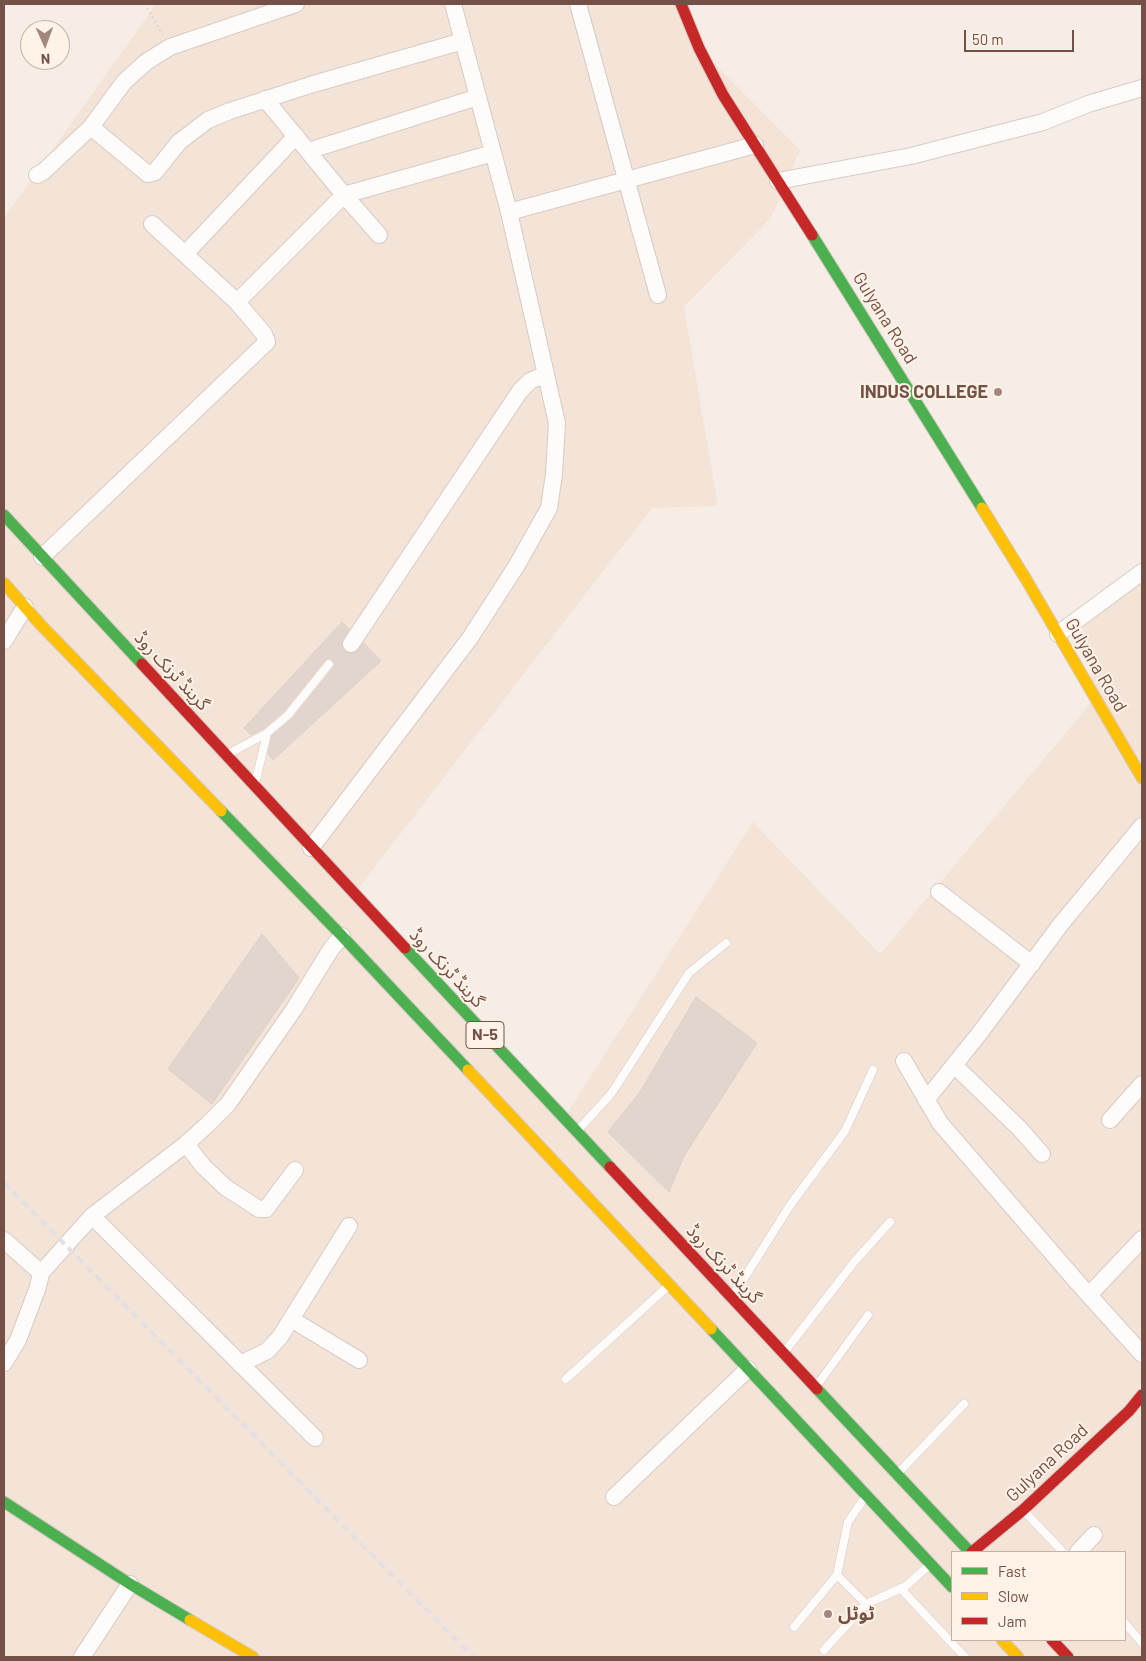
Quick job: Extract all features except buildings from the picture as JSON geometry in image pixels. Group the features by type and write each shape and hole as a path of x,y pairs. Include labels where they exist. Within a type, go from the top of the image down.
{"main road":[{"name":"Gulyana Road","path":"681,4 699,48 719,87 856,305 1058,634 1142,778"},
{"name":"گرینڈ ٹرنک روڈ","path":"4,515 311,848 365,913 576,1132 970,1551"},
{"name":"N-5","path":"4,583 25,607 346,932 669,1285 951,1586"},
{"name":"Gulyana Road","path":"972,1551 1023,1510 1129,1411 1142,1395"},
{"path":"4,1502 130,1584 253,1657"},
{"path":"942,1576 951,1569"},
{"path":"1003,1641 1018,1657"},
{"path":"1053,1641 1068,1657"}],"street":[{"path":"37,175 91,127 124,82 146,62 170,47 296,4"},
{"path":"311,848 470,638 517,565 549,508 558,423 509,212 453,4"},
{"path":"578,4 658,295"},
{"path":"91,127 148,174 154,172 179,142 208,120 265,99 462,41"},
{"path":"778,182 911,156 1043,122 1088,104 1142,88"},
{"path":"308,151 478,97"},
{"path":"265,99 379,235"},
{"path":"185,254 296,136"},
{"path":"509,212 755,145"},
{"path":"236,302 344,195 493,153"},
{"path":"42,557 267,342 264,334 236,302 152,224"},
{"path":"351,644 520,391 530,381 546,374"},
{"path":"1058,634 1142,572"},
{"path":"4,641 25,607"},
{"path":"926,1100 1061,924 1142,826"},
{"path":"939,892 1032,964"},
{"path":"4,1363 18,1340 38,1287 41,1273 92,1216 186,1144 228,1104 294,1009 331,949 346,932"},
{"path":"904,1061 940,1123 1142,1354"},
{"path":"954,1065 1020,1129 1042,1154"},
{"path":"1110,1120 1142,1084"},
{"path":"186,1144 203,1166 225,1187 258,1209 266,1209 295,1170"},
{"path":"92,1216 315,1438"},
{"path":"240,1364 267,1352 280,1337 349,1226"},
{"path":"1089,1295 1142,1239"},
{"path":"4,1240 41,1273"},
{"path":"291,1319 359,1360"},
{"path":"614,1497 748,1369"},
{"path":"1079,1551 1094,1535"},
{"path":"82,1657 130,1584"}],"lane":[{"path":"226,756 267,733 288,715 329,664"},
{"path":"255,787 267,733"},
{"path":"576,1132 611,1094 689,973 726,943"},
{"path":"732,1298 791,1204 845,1131 873,1070"},
{"path":"784,1354 855,1261 890,1222"},
{"path":"566,1379 669,1285"},
{"path":"816,1388 868,1315"},
{"path":"897,1474 964,1404"},
{"path":"794,1627 836,1575 848,1522 866,1495"},
{"path":"1023,1510 1062,1551"},
{"path":"824,1650 866,1604 906,1586 930,1564"},
{"path":"836,1575 866,1604"},
{"path":"901,1588 965,1657"},
{"path":"1126,1624 1142,1643"}],"path":[{"path":"145,4 170,47"}],"shaded area":[{"path":"156,4 688,4 699,48 800,150 771,218 684,307 718,506 652,508 354,894 564,1118 753,822 880,954 1095,698 1081,617 1142,576 1142,1657 4,1657 4,218"}],"railway":[{"path":"4,1183 473,1657"}],"traffic: fast":[{"path":"812,235 982,508"},
{"path":"4,515 142,664"},
{"path":"221,811 468,1070"},
{"path":"405,948 610,1167"},
{"path":"711,1329 951,1586"},
{"path":"817,1389 969,1551"},
{"path":"4,1502 130,1584 190,1620"}],"traffic: slow":[{"path":"982,508 1142,778"},
{"path":"4,583 40,624 221,811"},
{"path":"468,1070 711,1329"},
{"path":"190,1620 253,1657"},
{"path":"1003,1641 1018,1657"}],"traffic: jam":[{"path":"681,4 699,48 723,95 812,235"},
{"path":"142,664 405,948"},
{"path":"610,1167 817,1389"},
{"path":"973,1551 1023,1510 1129,1411 1142,1395"},
{"path":"1053,1641 1068,1657"}],"place":[{"name":"INDUS COLLEGE","path":"998,392"},
{"name":"ٹوٹل","path":"828,1614"}]}
